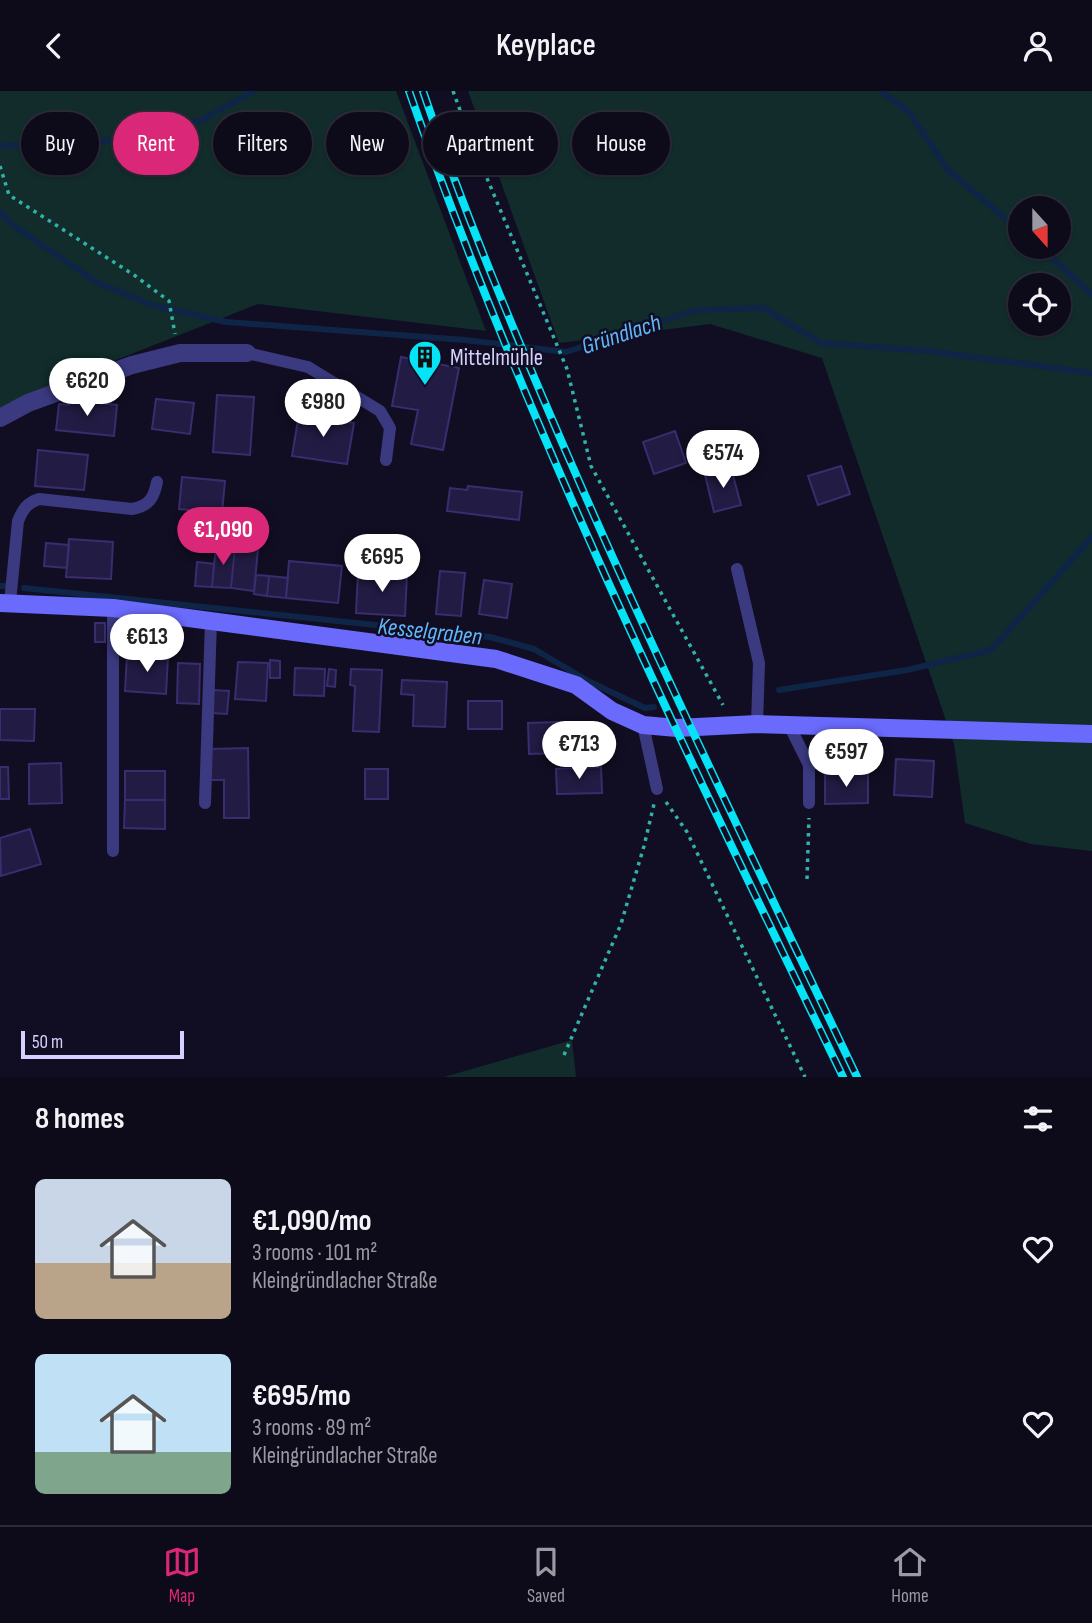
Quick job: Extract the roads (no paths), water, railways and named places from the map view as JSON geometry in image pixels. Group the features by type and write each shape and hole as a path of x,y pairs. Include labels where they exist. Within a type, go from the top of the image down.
{"street":[{"path":"0,418 28,403 132,365 180,353 247,353"},
{"path":"5,603 113,608 496,659 576,685 612,711 643,725 677,728 757,724 1092,734"}],"lane":[{"path":"247,353 308,367 380,411 390,428 386,460"},
{"path":"5,603 18,521 22,510 30,502 53,499 132,509 150,502 157,482"},
{"path":"737,569 759,663 757,724"},
{"path":"113,608 113,851"},
{"path":"205,803 211,621"},
{"path":"643,725 657,789"},
{"path":"789,725 809,765 809,803"}],"waterway":[{"path":"0,146 121,140 202,120 254,91"},
{"path":"881,91 909,112 948,170 1008,221"},
{"name":"Gründlach","path":"0,212 11,224 98,283 152,305 226,322 465,340 566,352 697,310 764,308 821,343 928,351 1092,373"},
{"path":"1053,259 1092,294"},
{"name":"Kesselgraben","path":"779,690 907,670 991,650 1092,537"},
{"name":"Kesselgraben","path":"0,586 5,586"},
{"name":"Kesselgraben","path":"24,588 490,637 534,649 588,681 645,708 654,707"}],"railway":[{"path":"409,91 455,217 557,467 668,712 843,1077"},
{"path":"423,91 493,279 571,463 675,694 857,1077"}],"place":[{"name":"Mittelmühle","path":"425,387"}]}
